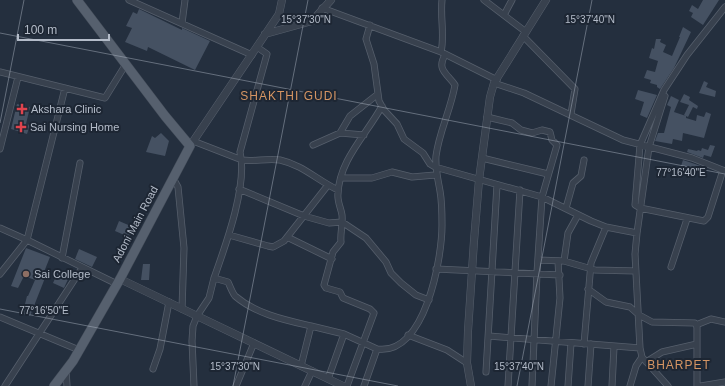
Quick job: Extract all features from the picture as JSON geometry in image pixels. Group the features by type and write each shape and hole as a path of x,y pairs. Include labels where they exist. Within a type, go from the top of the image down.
{"main road":[{"path":"77,0 165,116 192,144"},
{"name":"Adoni Main Road","path":"118,281 192,144"},
{"path":"54,386 79,350 118,281"}],"street":[{"path":"129,0 252,55"},
{"path":"182,23 185,0"},
{"path":"282,0 279,14 192,144 250,162 278,160 302,167 338,190"},
{"path":"266,34 312,21 330,0"},
{"path":"214,278 228,282 234,295 267,314 344,334 377,349 393,349 408,335 422,318 429,300 436,269 442,227 440,190 435,167 436,154 455,85 442,69 441,64 443,54 441,22 442,0"},
{"path":"484,0 504,15 525,34 575,89 570,114"},
{"path":"504,15 512,0"},
{"path":"471,386 467,363 473,271 479,180 490,97 496,81 546,0"},
{"path":"322,8 443,54 496,81 570,114 600,130 640,145 692,158 724,170 708,217 704,221 687,219 640,208 635,204 640,145 671,80 702,34 725,7"},
{"path":"370,25 366,39 374,64 378,94 382,106 397,124 404,139 423,153 430,164 435,167 479,180 542,197 606,227 637,233"},
{"path":"194,386 192,341 197,316 209,298 214,278 229,235 242,160 240,152 267,54 257,47"},
{"path":"0,72 105,98 126,63"},
{"path":"0,149 18,77"},
{"path":"666,385 642,357 640,348 635,254 649,147 671,80"},
{"path":"0,274 27,240 65,88"},
{"path":"340,133 350,116 378,94"},
{"path":"347,386 364,344 374,313 370,309 343,298 340,292 324,286 333,252 341,242 339,235 342,222 338,190 345,165 382,106"},
{"path":"487,117 512,123 519,129 527,132 535,133 542,130 550,132 552,140 556,143 557,148 542,197 532,386"},
{"path":"313,145 340,133 364,135"},
{"path":"482,158 548,174"},
{"path":"566,208 573,183 581,176 584,160"},
{"path":"62,258 80,163"},
{"path":"341,178 372,178 392,172 412,177 436,176"},
{"path":"173,178 178,187 184,248 182,309"},
{"path":"229,235 273,246 284,241 328,185"},
{"path":"486,372 497,185"},
{"path":"238,189 304,216 330,223 342,222 366,238 386,262 391,273 401,283 416,294 429,300"},
{"path":"508,386 520,190"},
{"path":"564,262 568,233 578,215"},
{"path":"671,267 687,219"},
{"path":"584,344 590,269 594,253 606,227"},
{"path":"0,228 82,268 118,281"},
{"path":"287,237 332,259"},
{"path":"538,260 564,262 590,269 636,271"},
{"path":"551,386 556,342 560,275 558,261"},
{"path":"5,386 82,268"},
{"path":"436,269 560,275"},
{"name":"Adoni Main Road","path":"118,281 168,302 343,386"},
{"path":"588,289 606,302 630,307 639,316 652,322 692,322 696,325"},
{"path":"153,369 160,349 168,302"},
{"path":"0,317 79,350"},
{"path":"696,325 711,319 725,322"},
{"path":"696,325 697,386"},
{"path":"301,366 311,326"},
{"path":"328,379 344,334"},
{"path":"408,335 446,350 467,363"},
{"path":"489,336 640,348"},
{"path":"236,386 254,343"},
{"path":"568,386 571,343"},
{"path":"588,386 591,344"},
{"path":"646,362 662,352 697,344"},
{"path":"612,386 614,347"},
{"path":"364,386 377,349"},
{"path":"630,386 636,366 642,357"},
{"path":"66,369 67,386"},
{"path":"305,386 312,371"},
{"path":"701,386 725,382"}],"building":[{"path":"703,0 719,0 703,25 691,17 693,13 689,11 692,5 698,9"},
{"path":"139,9 182,30 182,28 210,41 195,70 148,47 147,51 125,42 132,28 126,26 133,12 137,14"},
{"path":"683,27 691,32 674,68 660,89 657,85 650,83 651,80 644,78 647,70 655,72 658,61 649,58 652,48 654,49 656,39 661,39 660,42 666,45 663,52 672,56"},
{"path":"704,81 708,83 706,87 716,91 715,97 699,93"},
{"path":"638,90 657,95 647,118 640,115 644,102 635,99"},
{"path":"684,94 690,97 689,100 698,106 697,109 693,107 688,117 684,115 689,105 680,102"},
{"path":"671,96 679,100 674,112 686,116 686,118 696,121 697,115 704,117 706,112 711,114 704,138 683,133 682,141 673,139 672,144 655,141 658,133 664,133 671,107 667,105"},
{"path":"17,104 30,107 26,124 30,125 27,134 11,129"},
{"path":"161,133 169,141 165,156 146,152 152,136 155,138"},
{"path":"710,145 715,146 711,157 704,155 703,158 687,152 688,149 701,151 702,148 708,150"},
{"path":"683,160 701,166 696,166 694,173 689,171 690,169 681,166"},
{"path":"119,221 133,227 129,237 115,231"},
{"path":"26,248 50,257 42,277 45,278 30,316 23,312 27,296 35,280 24,276 18,288 11,286"},
{"path":"79,249 97,257 92,267 75,259"},
{"path":"143,264 150,264 149,280 141,280"},
{"path":"59,270 70,275 64,288 53,283"}],"place":[{"name":"Akshara Clinic","path":"22,109"},
{"name":"Sai Nursing Home","path":"21,127"},
{"name":"Sai College","path":"26,274"}],"district":[{"name":"SHAKTHI GUDI","path":"289,96"},
{"name":"BHARPET","path":"679,365"}]}
